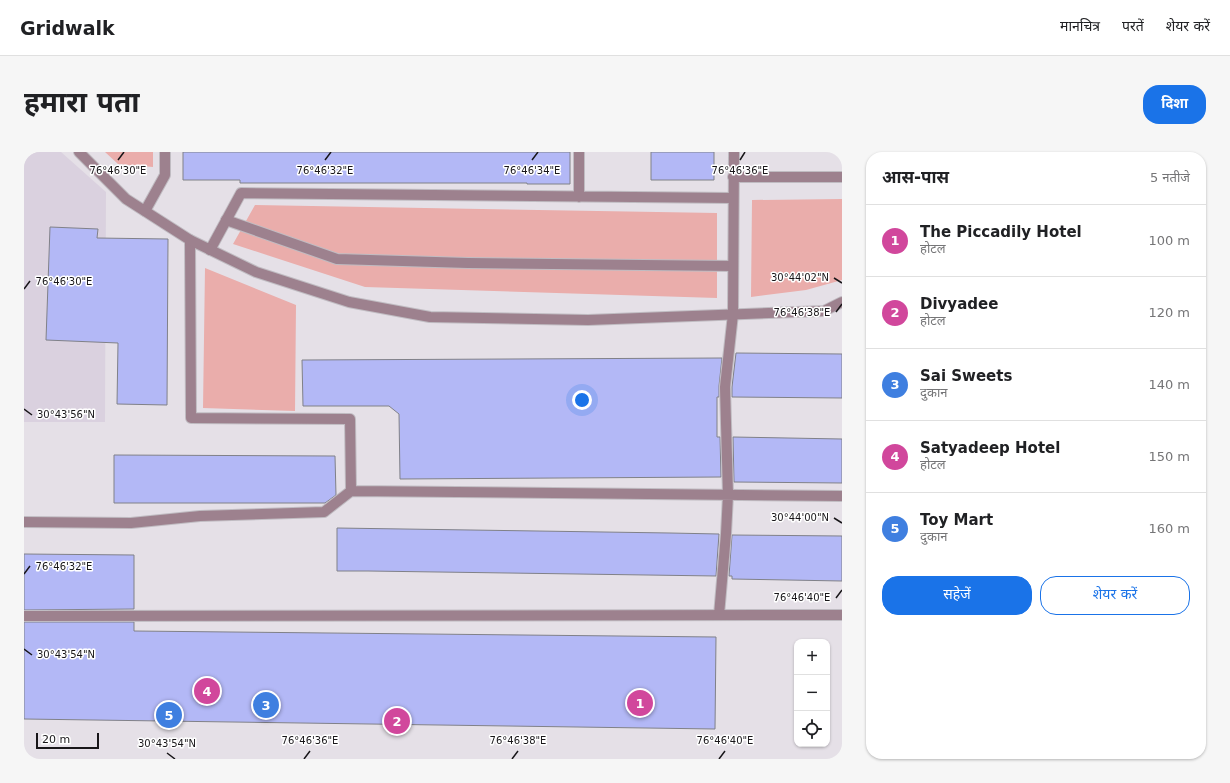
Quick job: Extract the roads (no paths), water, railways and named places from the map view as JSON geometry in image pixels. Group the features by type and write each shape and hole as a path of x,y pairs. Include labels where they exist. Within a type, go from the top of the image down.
{"street":[{"path":"79,152 126,199 190,240 256,272 349,302 430,317 588,320 824,311 842,302"},
{"path":"145,211 165,175 165,152"},
{"path":"579,152 579,197"},
{"path":"719,615 728,495 726,387 733,314 734,152"},
{"path":"734,177 842,178"},
{"path":"210,250 241,193 733,198"},
{"path":"226,220 337,259 468,263 733,266"},
{"path":"190,240 191,418 350,419 351,492"},
{"path":"24,522 131,523 200,516 324,512 351,492 842,496"},
{"path":"24,616 842,615"}],"place":[{"name":"Satyadeep Hotel","path":"207,691"},
{"name":"The Piccadily Hotel","path":"640,703"},
{"name":"Sai Sweets","path":"266,705"},
{"name":"Toy Mart","path":"169,715"},
{"name":"Divyadee","path":"397,721"}]}
